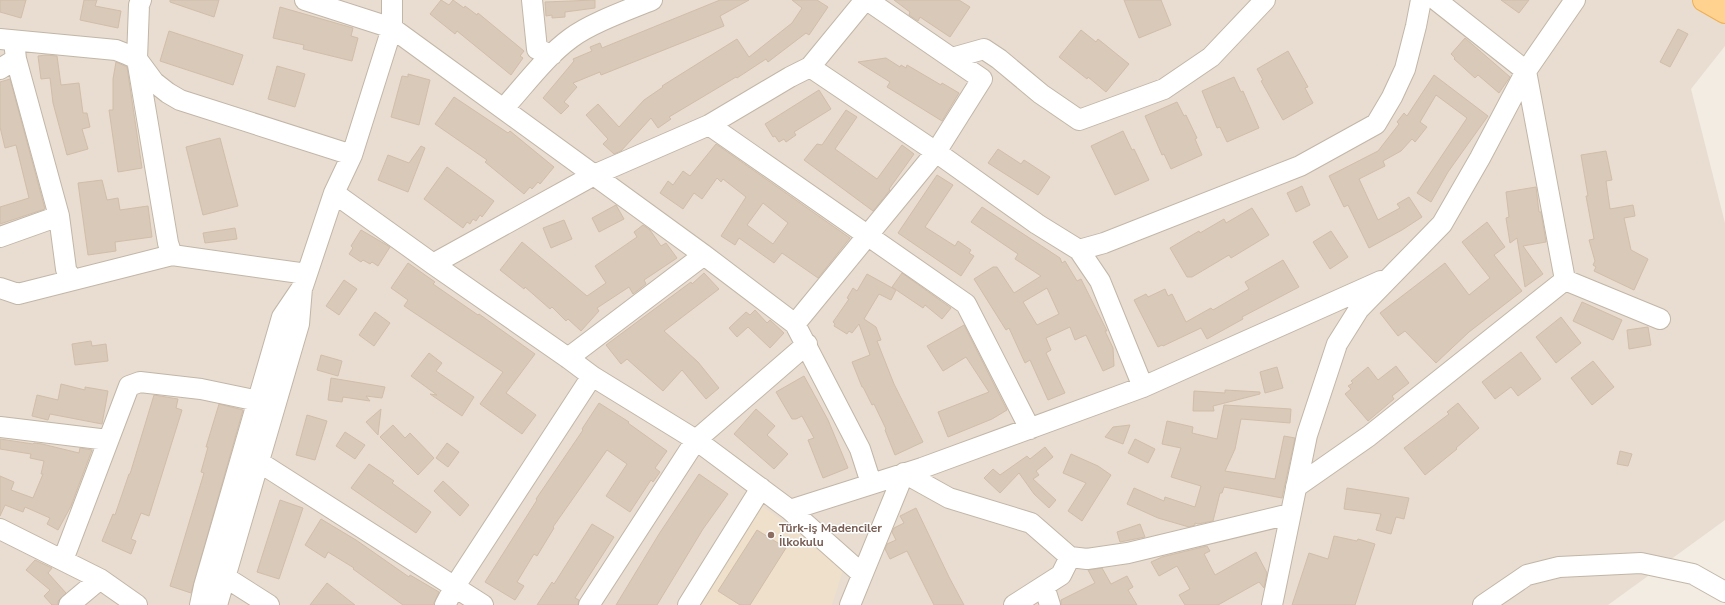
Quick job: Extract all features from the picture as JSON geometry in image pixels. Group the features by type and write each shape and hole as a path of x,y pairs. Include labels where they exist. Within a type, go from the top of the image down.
{"main road":[{"path":"1704,0 1725,12"}],"street":[{"path":"141,0 139,5 136,59 168,243 172,255"},
{"path":"305,0 392,28 704,255 795,324 807,344 860,449 871,483"},
{"path":"217,605 299,324 305,280 334,193 352,155 392,28 392,0"},
{"path":"532,0 537,49 552,55"},
{"path":"503,109 552,55 572,37 602,21 652,0"},
{"path":"433,264 594,175 709,125 790,77 810,67 866,0 982,79 936,152 795,324"},
{"path":"952,58 984,49 999,59 1041,94 1079,120 1164,89 1211,58 1265,0"},
{"path":"1078,250 1104,243 1300,166 1376,124 1392,97 1405,69 1416,26 1420,0"},
{"path":"1436,0 1526,71 1565,280"},
{"path":"1269,603 1307,435 1337,344 1359,309 1388,277 1442,224 1480,158 1526,71 1575,0"},
{"path":"71,280 66,269 58,216 8,52 116,50 136,59 154,82 180,100 352,155"},
{"path":"810,67 936,152 1037,224 1078,250 1100,281 1143,387"},
{"path":"709,125 966,304 1030,428"},
{"path":"334,193 592,376 696,440 790,510 862,574"},
{"path":"0,237 58,216"},
{"path":"0,288 18,294 172,255 305,280"},
{"path":"568,358 704,255"},
{"path":"790,510 904,473 1143,387 1388,277"},
{"path":"200,605 204,586 282,317 305,280"},
{"path":"1565,280 1660,319"},
{"path":"1296,487 1369,436 1565,280"},
{"path":"589,605 696,440 807,344"},
{"path":"445,605 455,586 592,376"},
{"path":"63,560 129,386 140,382 201,389 258,401"},
{"path":"0,427 108,440"},
{"path":"259,462 483,605"},
{"path":"904,473 949,498 1031,523 1070,557 1087,559 1128,553 1290,514"},
{"path":"850,605 904,473"},
{"path":"688,605 761,488"},
{"path":"0,529 100,579 137,605"},
{"path":"1014,605 1047,596 1062,575 1070,557"},
{"path":"1483,605 1527,575 1559,567 1641,563 1693,574 1725,592"},
{"path":"225,577 269,605"},
{"path":"69,605 100,579"}],"shaded area":[{"path":"0,0 1725,0 1725,46 1691,89 1725,223 1725,520 1608,605 0,605"},
{"name":"Türk-iş Madenciler İlkokulu","path":"759,504 845,565 832,605 697,605"}],"building":[{"path":"0,0 26,0 21,18 0,12"},
{"path":"84,0 97,0 95,6 121,11 118,28 80,20"},
{"path":"170,0 219,0 214,17 170,2"},
{"path":"441,0 449,5 453,0 464,8 465,6 477,15 478,13 524,51 520,56 523,58 511,75 457,31 455,34 430,14"},
{"path":"595,0 595,8 565,12 565,17 552,18 552,15 546,16 545,2"},
{"path":"720,0 749,0 720,16 724,26 601,75 600,72 573,83 577,87 564,102 569,106 561,114 543,98 574,61 573,59 592,51 590,47 600,43 602,48"},
{"path":"792,0 817,0 828,7 809,35 806,33 768,62 766,59 737,78 736,77 669,117 671,119 658,128 651,118 621,151 614,154 603,144 608,139 586,115 598,104 619,127 644,100 663,87 662,86 737,39 749,57 792,23 802,8"},
{"path":"894,0 959,0 970,7 950,37 920,17 918,21 909,15 910,12"},
{"path":"1124,0 1161,0 1171,25 1139,38"},
{"path":"1501,0 1529,0 1519,13"},
{"path":"280,7 353,28 351,36 358,38 352,61 303,49 304,45 273,38"},
{"path":"1678,29 1688,34 1670,67 1660,62"},
{"path":"1081,30 1096,42 1098,39 1129,64 1106,92 1088,77 1087,79 1059,57"},
{"path":"169,31 243,55 233,85 160,61"},
{"path":"1465,38 1510,77 1499,93 1478,75 1475,78 1454,59 1455,58 1451,54"},
{"path":"1288,51 1308,87 1305,88 1313,103 1283,120 1261,81 1263,80 1257,69"},
{"path":"38,56 57,56 61,85 79,83 83,113 87,113 90,127 82,129 88,149 67,155 53,103 50,78 41,79"},
{"path":"886,58 900,67 901,65 906,68 907,65 941,85 942,83 959,93 942,121 887,87 890,82 858,62"},
{"path":"116,62 127,67 142,168 118,172 109,110 113,110 113,79"},
{"path":"277,66 305,74 295,107 268,99"},
{"path":"408,74 430,80 419,125 391,117 402,76 408,77"},
{"path":"1434,75 1488,116 1448,172 1431,202 1417,193 1467,118 1436,95 1420,122 1427,127 1415,142 1412,139 1401,151 1383,161 1385,166 1359,179 1378,220 1400,208 1397,204 1409,197 1422,217 1369,248 1348,205 1344,207 1329,176 1378,151 1399,124 1397,122 1404,113 1407,116"},
{"path":"1234,77 1241,92 1243,91 1259,128 1227,142 1220,127 1217,128 1202,91"},
{"path":"10,79 45,209 0,224 0,207 29,198 16,145 5,148 0,127 0,82"},
{"path":"819,90 831,109 794,132 796,135 786,142 784,139 779,142 775,136 773,137 765,124"},
{"path":"454,97 508,133 510,131 554,167 540,184 538,182 532,189 530,187 524,194 485,162 487,160 435,124"},
{"path":"1177,102 1184,116 1186,115 1197,138 1195,139 1202,155 1171,169 1164,154 1162,155 1145,116"},
{"path":"846,110 857,117 835,149 877,179 902,145 914,154 889,189 890,190 873,211 804,160 817,144 822,145"},
{"path":"1123,131 1132,150 1134,149 1149,180 1115,195 1091,146"},
{"path":"220,138 238,206 203,215 186,147"},
{"path":"716,144 850,238 818,278 782,253 774,263 739,238 735,245 721,236 746,197 723,179 721,182 717,178 702,199 694,193 683,209 660,193 668,181 673,185 683,171 690,176","holes":["763,203 788,223 773,244 747,225"]},
{"path":"421,146 425,148 408,192 378,180 388,155 409,163"},
{"path":"998,149 1021,164 1024,160 1050,177 1038,195 988,163"},
{"path":"1606,151 1612,180 1606,181 1610,209 1633,205 1635,216 1624,218 1631,250 1648,259 1634,290 1594,271 1596,267 1593,265 1595,261 1589,240 1594,239 1586,196 1588,196 1581,155"},
{"path":"447,167 494,201 482,217 480,215 476,221 473,219 470,224 467,222 463,228 424,199"},
{"path":"937,175 953,185 925,227 955,246 958,241 971,250 969,253 974,256 961,276 898,233"},
{"path":"102,180 107,200 118,198 120,210 148,206 152,237 115,242 116,251 88,255 78,183"},
{"path":"1302,186 1310,205 1296,212 1287,193"},
{"path":"1536,187 1539,212 1541,212 1546,242 1523,246 1543,274 1525,287 1517,238 1510,243 1506,218 1509,217 1506,192"},
{"path":"616,205 624,219 599,232 592,218"},
{"path":"982,207 1060,258 1062,263 1065,261 1077,281 1081,279 1107,331 1105,331 1113,348 1114,366 1103,371 1086,335 1075,340 1070,327 1046,338 1051,350 1046,353 1065,393 1048,400 1030,360 1025,363 1009,328 1006,330 974,279 993,267 997,267 1014,293 1041,276 1015,259 1018,254 971,222","holes":["1047,288 1059,314 1037,325 1023,302"]},
{"path":"1252,208 1269,235 1231,258 1229,255 1192,277 1187,277 1170,248 1199,231 1200,233 1224,219 1226,223"},
{"path":"564,220 572,239 551,248 543,228"},
{"path":"1487,222 1505,247 1494,255 1522,291 1469,332 1436,363 1405,331 1398,336 1380,313 1445,263 1469,295 1490,278 1462,242"},
{"path":"643,225 650,230 661,246 666,243 677,258 644,280 646,284 633,294 629,287 597,308 599,311 581,331 568,319 566,321 552,307 550,309 525,287 524,289 500,270 522,242 587,296 606,283 595,266 637,237 634,232"},
{"path":"235,228 237,239 205,243 203,233"},
{"path":"361,230 390,247 378,266 372,262 370,264 363,260 361,262 349,254 353,248 351,246"},
{"path":"1331,231 1348,257 1330,269 1313,242"},
{"path":"1283,260 1299,287 1242,317 1243,319 1207,339 1201,328 1158,347 1134,300 1146,294 1148,297 1165,289 1168,296 1172,294 1186,322 1211,308 1213,310 1249,289 1245,282"},
{"path":"408,263 435,282 433,284 478,315 479,314 535,354 506,393 536,415 522,434 480,404 503,372 404,306 408,300 391,288"},
{"path":"704,273 719,289 664,331 698,362 719,388 706,399 682,370 663,391 627,359 621,364 606,345 691,282 692,284"},
{"path":"902,273 951,308 942,319 925,305 923,308 892,287"},
{"path":"867,274 896,290 891,300 879,294 864,319 876,327 881,340 877,341 894,384 923,442 895,455 885,430 886,429 874,404 872,405 862,387 852,362 870,355 859,324 852,333 849,331 847,334 834,326 835,324 833,322 849,299 847,298 853,288 857,291"},
{"path":"344,280 357,289 339,315 326,306"},
{"path":"1582,302 1622,320 1613,340 1573,321"},
{"path":"755,310 767,323 770,320 784,333 770,348 748,327 737,337 729,328 746,312 750,315"},
{"path":"375,312 390,323 374,346 359,335"},
{"path":"1561,317 1581,343 1556,363 1536,337"},
{"path":"964,325 1007,410 992,419 948,437 938,412 989,392 966,357 943,371 927,346"},
{"path":"1648,327 1651,345 1629,349 1627,330"},
{"path":"91,341 92,346 106,344 108,361 75,365 72,344"},
{"path":"1521,352 1541,379 1518,396 1511,387 1495,399 1482,382"},
{"path":"429,353 442,363 436,371 474,397 462,416 430,394 437,395 411,376"},
{"path":"321,355 342,361 338,376 317,370"},
{"path":"1593,361 1614,387 1592,405 1571,378"},
{"path":"1396,366 1409,383 1392,396 1394,399 1368,421 1345,394 1351,389 1348,386 1353,383 1351,381 1368,367 1378,380"},
{"path":"1277,367 1283,388 1265,393 1260,372"},
{"path":"804,376 828,420 848,468 823,478 808,440 814,438 802,416 792,419 776,392"},
{"path":"331,378 385,387 382,398 366,396 370,401 343,397 342,402 328,400"},
{"path":"61,384 85,390 85,387 108,391 102,424 50,414 48,420 32,416 37,395 58,400"},
{"path":"1225,390 1260,392 1260,394 1213,406 1214,411 1193,411 1194,391 1225,393"},
{"path":"154,395 178,399 176,408 182,410 149,516 141,513 131,539 136,541 131,554 102,541 113,514 115,515 130,474"},
{"path":"599,403 629,422 628,423 667,451 655,468 660,472 653,482 651,480 630,512 606,496 627,464 607,450 553,527 554,528 537,556 534,554 517,582 524,586 515,600 485,582 537,500 536,499 583,430 582,429"},
{"path":"1458,403 1479,428 1456,448 1457,449 1425,475 1404,448 1449,414 1447,412"},
{"path":"219,404 243,410 191,593 170,586 204,473 201,472 208,447 206,447"},
{"path":"1224,405 1291,409 1290,423 1241,419 1235,449 1225,471 1275,479 1284,436 1295,438 1282,498 1224,487 1222,493 1220,493 1213,521 1198,524 1195,523 1195,525 1189,527 1158,518 1127,504 1134,488 1164,501 1165,497 1195,507 1201,486 1171,477 1181,448 1162,444 1167,421 1193,427 1192,433 1217,439"},
{"path":"381,409 378,435 366,422"},
{"path":"756,409 775,426 767,435 788,454 774,469 734,434"},
{"path":"307,415 327,421 315,460 296,455"},
{"path":"393,425 405,438 410,433 434,458 418,475 380,437"},
{"path":"1130,425 1123,444 1105,437 1113,427"},
{"path":"345,432 365,445 355,459 336,446"},
{"path":"0,439 42,444 79,453 80,448 92,450 71,506 58,530 47,524 50,518 25,507 23,512 5,505 0,516 0,476 14,482 11,490 33,498 43,474 41,474 44,461 30,458 31,454 0,449"},
{"path":"1135,439 1155,449 1148,463 1128,453"},
{"path":"447,443 459,452 448,467 436,458"},
{"path":"1045,447 1053,457 1036,471 1039,475 1033,479 1056,500 1049,508 1034,494 1019,473 1000,493 984,478 993,469 1000,475 1027,456 1030,459"},
{"path":"1620,451 1632,454 1628,466 1617,464"},
{"path":"1071,454 1098,466 1111,475 1082,521 1068,511 1086,483 1063,473"},
{"path":"369,464 394,481 392,483 431,512 416,533 351,488"},
{"path":"699,474 728,494 703,529 657,605 616,605 659,534"},
{"path":"443,481 469,505 460,516 434,491"},
{"path":"1347,488 1409,498 1404,519 1396,517 1391,534 1376,530 1381,514 1344,509"},
{"path":"280,500 303,508 279,579 257,572"},
{"path":"916,508 964,605 934,605 907,551 890,559 885,549 887,544 896,540 892,532 894,528 904,523 900,516"},
{"path":"321,519 356,540 409,577 410,575 439,592 433,605 403,605 353,569 354,568 328,552 325,558 305,545"},
{"path":"592,524 614,537 575,598 579,600 578,605 537,605 552,582 554,584"},
{"path":"1140,524 1145,537 1120,542 1117,532"},
{"path":"757,530 786,548 750,605 740,605 718,591"},
{"path":"1334,536 1357,541 1358,539 1375,544 1355,605 1292,605 1309,553 1328,559"},
{"path":"1207,546 1210,551 1204,554 1215,575 1256,552 1267,573 1264,588 1259,582 1218,605 1185,605 1179,595 1190,589 1177,566 1159,576 1151,562 1162,557"},
{"path":"35,560 52,568 48,573 66,593 58,601 58,605 52,605 44,596 50,590 26,570"},
{"path":"1102,568 1111,584 1127,576 1133,587 1128,590 1137,605 1061,605 1061,600 1095,583 1088,570"},
{"path":"327,583 355,605 310,605"}],"place":[{"name":"Türk-iş Madenciler İlkokulu","path":"771,535"}]}
